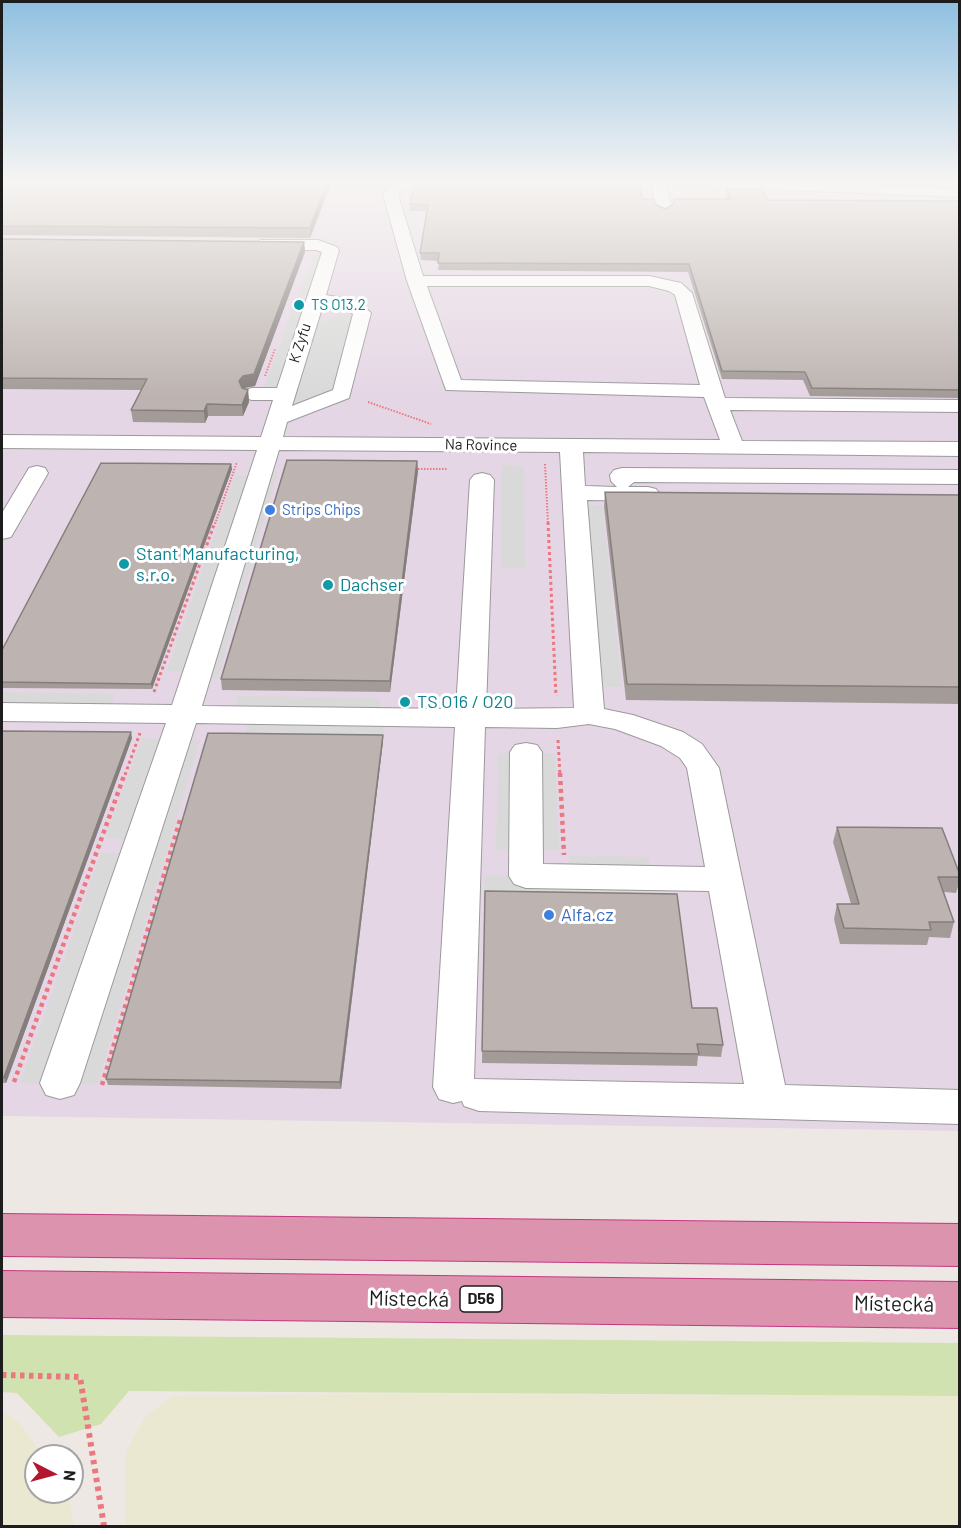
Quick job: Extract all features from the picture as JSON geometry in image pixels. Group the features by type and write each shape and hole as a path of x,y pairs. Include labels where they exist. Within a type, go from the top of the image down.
{"highway":[{"path":"2,1235 960,1245"},
{"name":"Místecká","path":"2,1294 960,1305"}],"street":[{"name":"K Zyfu","path":"60,1083 184,714 328,253"},
{"path":"408,253 453,386 960,406"},
{"path":"416,280 649,281 675,287 682,293 714,397 733,447"},
{"path":"270,439 342,394 362,313 352,305 315,298"},
{"path":"252,394 284,394"},
{"name":"Na Rovince","path":"2,441 59,435 571,446 960,449"},
{"path":"571,446 589,715"},
{"path":"2,532 37,473"},
{"path":"625,494 622,475 960,477"},
{"path":"482,480 471,717 466,1091 960,1107"},
{"path":"574,493 960,496"},
{"path":"2,712 557,719 589,715 622,720 672,739 691,751 703,768 768,1102"},
{"path":"526,752 525,876 725,879"}],"path":[{"path":"368,402 435,426"},
{"path":"14,1083 240,453 270,439"},
{"path":"536,459 545,462 565,877"},
{"path":"408,469 447,469"},
{"path":"102,1085 183,810"},
{"path":"2,1375 80,1377 104,1527"}],"shaded area":[{"path":"2,253 959,253 959,1131 2,1116"},
{"path":"313,255 322,255 308,295 298,295"},
{"path":"292,309 303,309 276,387 264,388"},
{"path":"353,310 355,313 334,394 286,414 315,323"},
{"path":"502,465 524,466 525,569 501,568"},
{"path":"264,471 278,471 218,678 199,678"},
{"path":"235,476 254,476 191,672 167,671"},
{"path":"575,505 602,505 622,687 587,687"},
{"path":"2,692 115,694 111,704 2,703"},
{"path":"238,696 380,698 379,708 235,706"},
{"path":"248,723 386,724 383,735 245,733"},
{"path":"142,738 161,739 126,839 105,838"},
{"path":"183,739 200,740 97,1085 74,1084"},
{"path":"498,753 555,753 559,850 496,850"},
{"path":"101,853 122,853 45,1084 20,1083"},
{"path":"569,856 649,857 651,878 668,888 670,904 483,903 485,875 570,877"},
{"path":"380,1394 959,1396 959,1526 126,1526 126,1452 145,1417 172,1396"},
{"path":"2,1412 17,1420 35,1444 24,1444 24,1504 70,1504 74,1526 2,1526"}],"green space":[{"path":"2,1335 959,1343 959,1396 129,1391 101,1424 59,1437 17,1393 2,1392"}],"building":[{"path":"2,253 300,253 254,374 243,376 239,381 242,388 248,390 242,405 207,404 204,411 131,410 147,379 2,378"},
{"path":"439,253 960,253 960,390 812,388 805,372 722,371 689,264 438,263"},
{"name":"Dachser","path":"287,460 417,461 390,681 221,679"},
{"name":"Stant Manufacturing, s.r.o.","path":"101,463 231,464 151,684 2,682 2,650"},
{"path":"605,492 960,495 960,687 627,684"},
{"path":"2,731 131,732 4,1077 2,1077"},
{"path":"208,733 383,735 340,1082 106,1079"},
{"path":"837,827 942,828 960,875 960,877 938,877 954,922 929,922 931,930 844,928 837,904 859,904"},
{"path":"485,891 677,894 692,1008 717,1008 723,1045 697,1044 699,1054 482,1051"}],"place":[{"name":"TS O13.2","path":"299,305"},
{"name":"Strips Chips","path":"270,510"},
{"name":"Stant Manufacturing, s.r.o.","path":"124,564"},
{"name":"Dachser","path":"328,585"},
{"name":"TS O16 / O20","path":"405,702"},
{"name":"Alfa.cz","path":"549,915"}]}
